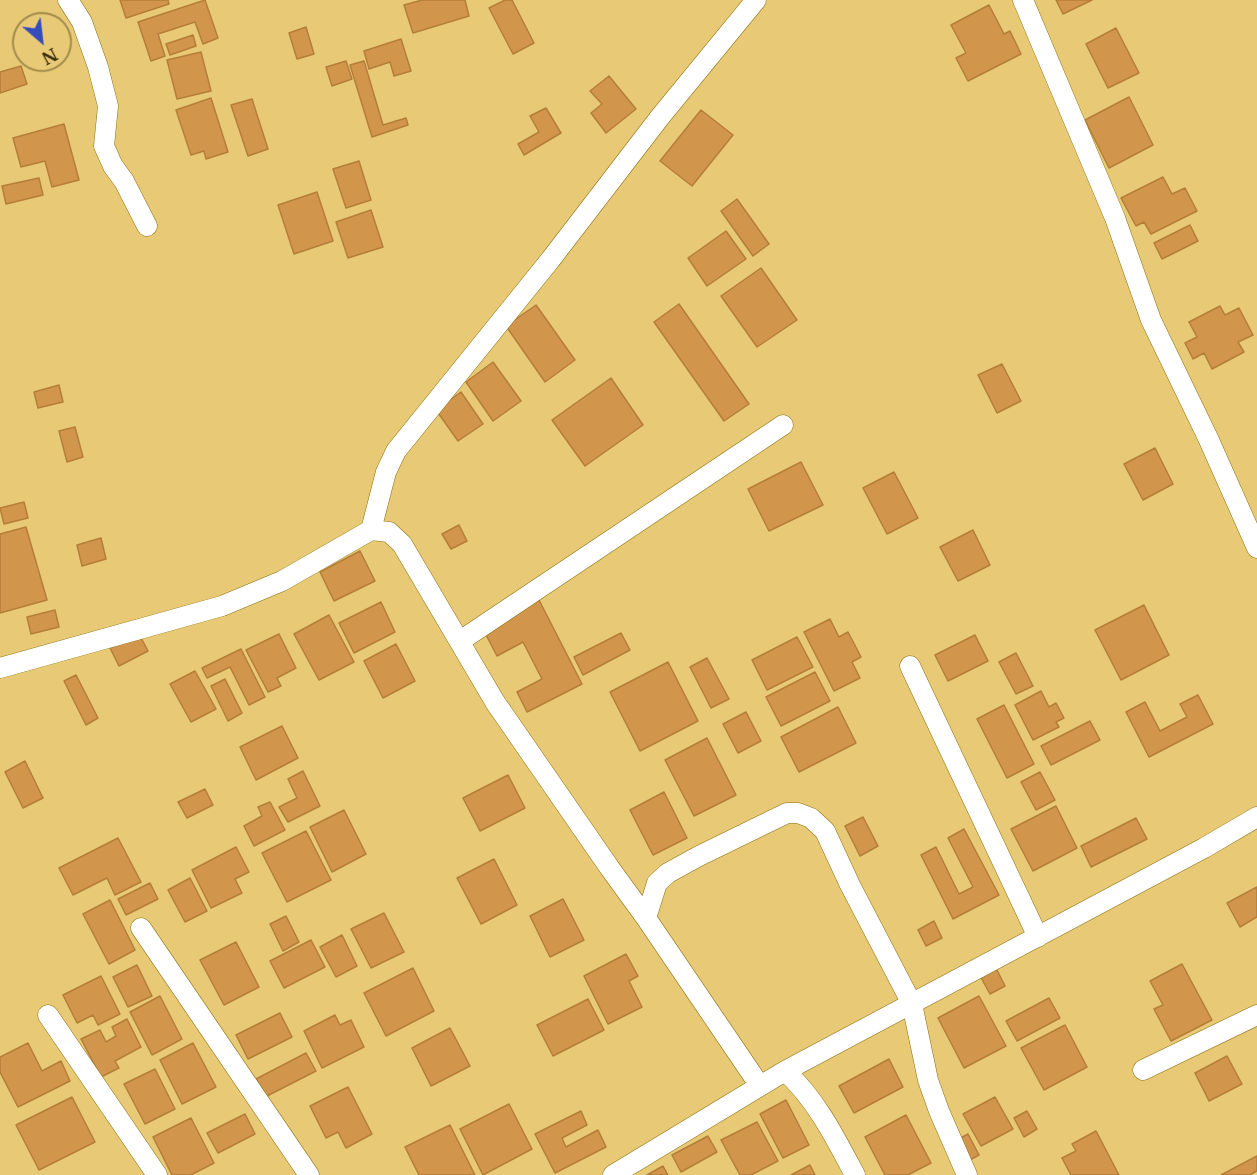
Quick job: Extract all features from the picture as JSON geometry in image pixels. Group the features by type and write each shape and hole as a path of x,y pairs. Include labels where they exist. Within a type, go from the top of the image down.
{"street":[{"path":"68,0 82,22 108,106 104,146 147,226"},
{"path":"371,530 386,472 396,451 551,259 660,117 756,0"},
{"path":"1023,0 1115,218 1151,320 1208,438 1257,548"},
{"path":"460,641 783,425"},
{"path":"0,668 222,606 282,581 371,530 389,532 402,544 495,702 760,1086"},
{"path":"910,666 1038,937"},
{"path":"646,918 657,883 668,873 787,813 798,813 811,818 825,831 850,885 912,1004 928,1080 967,1175"},
{"path":"613,1175 785,1071 1204,848 1257,817"},
{"path":"141,928 309,1175"},
{"path":"48,1015 157,1175"},
{"path":"1143,1070 1257,1016"},
{"path":"785,1071 799,1083 835,1138 855,1175"}],"building":[{"path":"120,0 168,0 169,4 126,18"},
{"path":"205,0 218,38 203,44 195,22 158,34 165,56 151,61 138,22"},
{"path":"422,0 465,0 469,16 413,33 404,5"},
{"path":"505,0 512,0 534,43 513,54 489,8"},
{"path":"1056,0 1092,0 1063,14"},
{"path":"989,5 1004,34 1010,31 1021,54 968,81 956,58 966,53 951,25"},
{"path":"306,27 314,54 297,59 289,33"},
{"path":"1116,28 1139,73 1108,88 1086,44"},
{"path":"193,35 196,46 170,55 166,44"},
{"path":"401,39 411,71 394,76 390,62 369,69 364,51"},
{"path":"201,52 211,91 177,99 167,60"},
{"path":"346,61 352,79 332,86 326,67"},
{"path":"364,61 383,125 406,118 408,125 372,137 350,65"},
{"path":"12,69 12,72 23,72 27,84 0,93 0,72"},
{"path":"609,76 636,109 606,133 591,113 602,104 590,91"},
{"path":"1129,97 1153,145 1109,168 1085,120"},
{"path":"211,98 228,152 206,159 204,151 191,155 176,110"},
{"path":"252,99 268,149 248,156 231,105"},
{"path":"546,108 561,133 524,155 518,144 539,132 530,116"},
{"path":"701,110 733,135 692,186 660,161"},
{"path":"64,124 79,180 52,187 45,161 21,167 13,138"},
{"path":"359,161 371,200 346,208 333,169"},
{"path":"1163,177 1172,194 1185,188 1197,211 1151,234 1144,222 1136,226 1121,198"},
{"path":"39,178 43,195 6,204 2,186"},
{"path":"317,192 333,241 294,254 278,205"},
{"path":"737,199 769,244 753,256 721,211"},
{"path":"371,210 383,247 348,258 336,222"},
{"path":"1190,225 1198,241 1162,259 1154,243"},
{"path":"726,231 746,259 707,286 688,258"},
{"path":"761,268 797,320 757,347 721,296"},
{"path":"679,304 749,404 724,421 654,322"},
{"path":"536,305 575,360 545,382 506,326"},
{"path":"1220,306 1225,315 1239,308 1253,335 1238,342 1244,352 1212,369 1204,353 1193,359 1185,343 1197,337 1189,322"},
{"path":"493,362 521,401 493,421 466,382"},
{"path":"1002,364 1021,401 997,413 978,375"},
{"path":"611,378 643,425 585,466 552,420"},
{"path":"59,385 63,402 38,408 34,392"},
{"path":"461,392 483,424 458,441 436,410"},
{"path":"75,427 83,457 67,462 59,431"},
{"path":"1155,448 1173,484 1143,500 1124,464"},
{"path":"801,462 823,505 769,531 748,489"},
{"path":"894,472 918,518 887,534 863,488"},
{"path":"24,502 28,518 4,524 0,508"},
{"path":"459,525 467,541 451,549 442,534"},
{"path":"26,527 47,600 0,613 0,534"},
{"path":"973,530 990,565 958,581 940,547"},
{"path":"101,538 106,559 82,566 77,545"},
{"path":"360,551 375,581 334,601 320,572"},
{"path":"539,600 582,684 527,712 517,692 542,679 523,642 497,656 483,629"},
{"path":"381,602 395,632 354,653 339,623"},
{"path":"1144,605 1169,655 1121,680 1095,630"},
{"path":"55,610 59,627 31,634 27,617"},
{"path":"329,615 354,662 319,680 294,634"},
{"path":"830,619 839,637 848,632 861,657 852,662 860,678 834,691 804,632"},
{"path":"621,633 630,650 583,675 574,657"},
{"path":"139,634 148,651 119,666 110,648"},
{"path":"279,634 296,668 277,678 281,686 268,692 246,650"},
{"path":"975,635 988,661 948,681 935,655"},
{"path":"797,637 813,667 767,690 752,660"},
{"path":"396,644 415,681 383,698 364,661"},
{"path":"241,649 265,697 249,705 230,667 207,678 202,668"},
{"path":"1016,653 1033,686 1016,694 999,662"},
{"path":"707,658 729,699 711,708 690,667"},
{"path":"668,662 698,721 640,751 610,692"},
{"path":"195,671 216,709 191,722 170,684"},
{"path":"815,672 830,701 781,726 766,697"},
{"path":"76,675 98,718 86,725 64,681"},
{"path":"225,679 242,713 228,721 211,686"},
{"path":"1041,691 1049,707 1056,703 1064,718 1056,722 1059,727 1033,740 1015,705"},
{"path":"1198,695 1213,724 1149,757 1126,712 1145,702 1160,731 1187,717 1180,704"},
{"path":"1004,705 1034,764 1007,778 977,719"},
{"path":"838,707 856,743 799,772 781,737"},
{"path":"746,712 761,741 738,753 723,724"},
{"path":"1090,721 1100,740 1051,765 1041,746"},
{"path":"282,726 298,758 256,780 240,747"},
{"path":"707,738 736,795 694,816 665,760"},
{"path":"25,761 43,798 23,808 5,772"},
{"path":"303,771 320,806 288,822 279,807 297,798 288,779"},
{"path":"1040,772 1055,800 1036,810 1021,782"},
{"path":"508,775 525,808 480,831 463,798"},
{"path":"205,789 213,805 187,818 178,802"},
{"path":"664,792 687,838 653,855 630,810"},
{"path":"270,802 285,830 254,846 244,826 262,816 258,807"},
{"path":"1056,806 1077,848 1033,871 1011,829"},
{"path":"344,810 366,854 332,872 310,827"},
{"path":"863,817 878,846 860,856 845,826"},
{"path":"1136,818 1147,839 1091,867 1081,846"},
{"path":"964,829 999,895 953,919 921,855 936,847 959,894 973,887 948,838"},
{"path":"306,831 331,880 287,902 262,853"},
{"path":"118,838 141,882 115,895 107,878 73,895 59,868"},
{"path":"236,847 249,872 235,879 242,893 211,908 192,870"},
{"path":"494,859 517,905 481,924 457,878"},
{"path":"190,878 207,911 185,922 168,890"},
{"path":"150,883 158,899 126,915 118,899"},
{"path":"1257,887 1257,917 1240,927 1227,903"},
{"path":"563,899 584,940 550,957 530,916"},
{"path":"110,900 135,950 109,964 83,914"},
{"path":"384,913 404,952 371,968 351,929"},
{"path":"286,916 299,942 283,951 270,924"},
{"path":"934,921 942,938 926,946 918,930"},
{"path":"342,935 357,966 336,977 320,947"},
{"path":"311,940 325,967 284,988 270,961"},
{"path":"236,942 259,987 224,1005 200,960"},
{"path":"626,954 638,976 629,981 642,1007 608,1024 584,976"},
{"path":"1182,964 1212,1020 1171,1041 1154,1009 1163,1005 1150,981"},
{"path":"137,965 152,996 128,1007 113,977"},
{"path":"995,966 1005,986 990,994 979,974"},
{"path":"413,968 434,1011 386,1036 364,993"},
{"path":"101,976 120,1014 98,1025 93,1015 77,1023 63,995"},
{"path":"160,996 182,1039 152,1055 130,1012"},
{"path":"979,996 1006,1046 964,1068 938,1018"},
{"path":"1049,998 1060,1018 1017,1041 1006,1021"},
{"path":"588,999 604,1030 553,1056 537,1025"},
{"path":"280,1013 292,1037 248,1059 236,1035"},
{"path":"335,1015 340,1025 351,1020 364,1047 322,1068 304,1031"},
{"path":"127,1019 141,1047 115,1061 119,1068 101,1077 81,1039 100,1030 106,1042 116,1036 112,1027"},
{"path":"1065,1025 1087,1067 1044,1090 1021,1048"},
{"path":"450,1028 470,1066 431,1086 412,1048"},
{"path":"28,1043 42,1071 61,1061 70,1081 18,1107 0,1072 0,1057"},
{"path":"193,1043 216,1087 182,1104 160,1060"},
{"path":"306,1053 316,1071 265,1097 256,1079"},
{"path":"1227,1056 1242,1084 1209,1101 1195,1073"},
{"path":"889,1059 903,1087 854,1113 839,1086"},
{"path":"155,1069 175,1109 145,1124 124,1084"},
{"path":"348,1087 372,1134 346,1148 338,1132 326,1138 310,1106"},
{"path":"72,1097 95,1142 39,1170 16,1125"},
{"path":"995,1097 1013,1129 981,1146 963,1114"},
{"path":"786,1100 809,1145 783,1158 760,1114"},
{"path":"509,1104 532,1149 483,1175 460,1129"},
{"path":"581,1111 587,1125 562,1138 566,1147 598,1130 606,1147 555,1173 535,1134"},
{"path":"1027,1111 1037,1129 1024,1137 1014,1118"},
{"path":"245,1114 255,1134 218,1153 207,1133"},
{"path":"906,1115 931,1163 908,1175 885,1175 865,1137"},
{"path":"191,1118 214,1163 191,1175 172,1175 153,1137"},
{"path":"757,1122 778,1161 751,1175 740,1175 721,1140"},
{"path":"450,1125 475,1175 419,1175 405,1147"},
{"path":"1096,1131 1119,1175 1071,1175 1062,1158 1076,1151 1072,1144"},
{"path":"968,1134 979,1155 968,1161 957,1140"},
{"path":"708,1136 717,1152 681,1172 672,1155"},
{"path":"1257,1156 1257,1171 1250,1175 1221,1175"},
{"path":"810,1165 815,1175 791,1175"},
{"path":"663,1166 668,1175 647,1175"}]}
